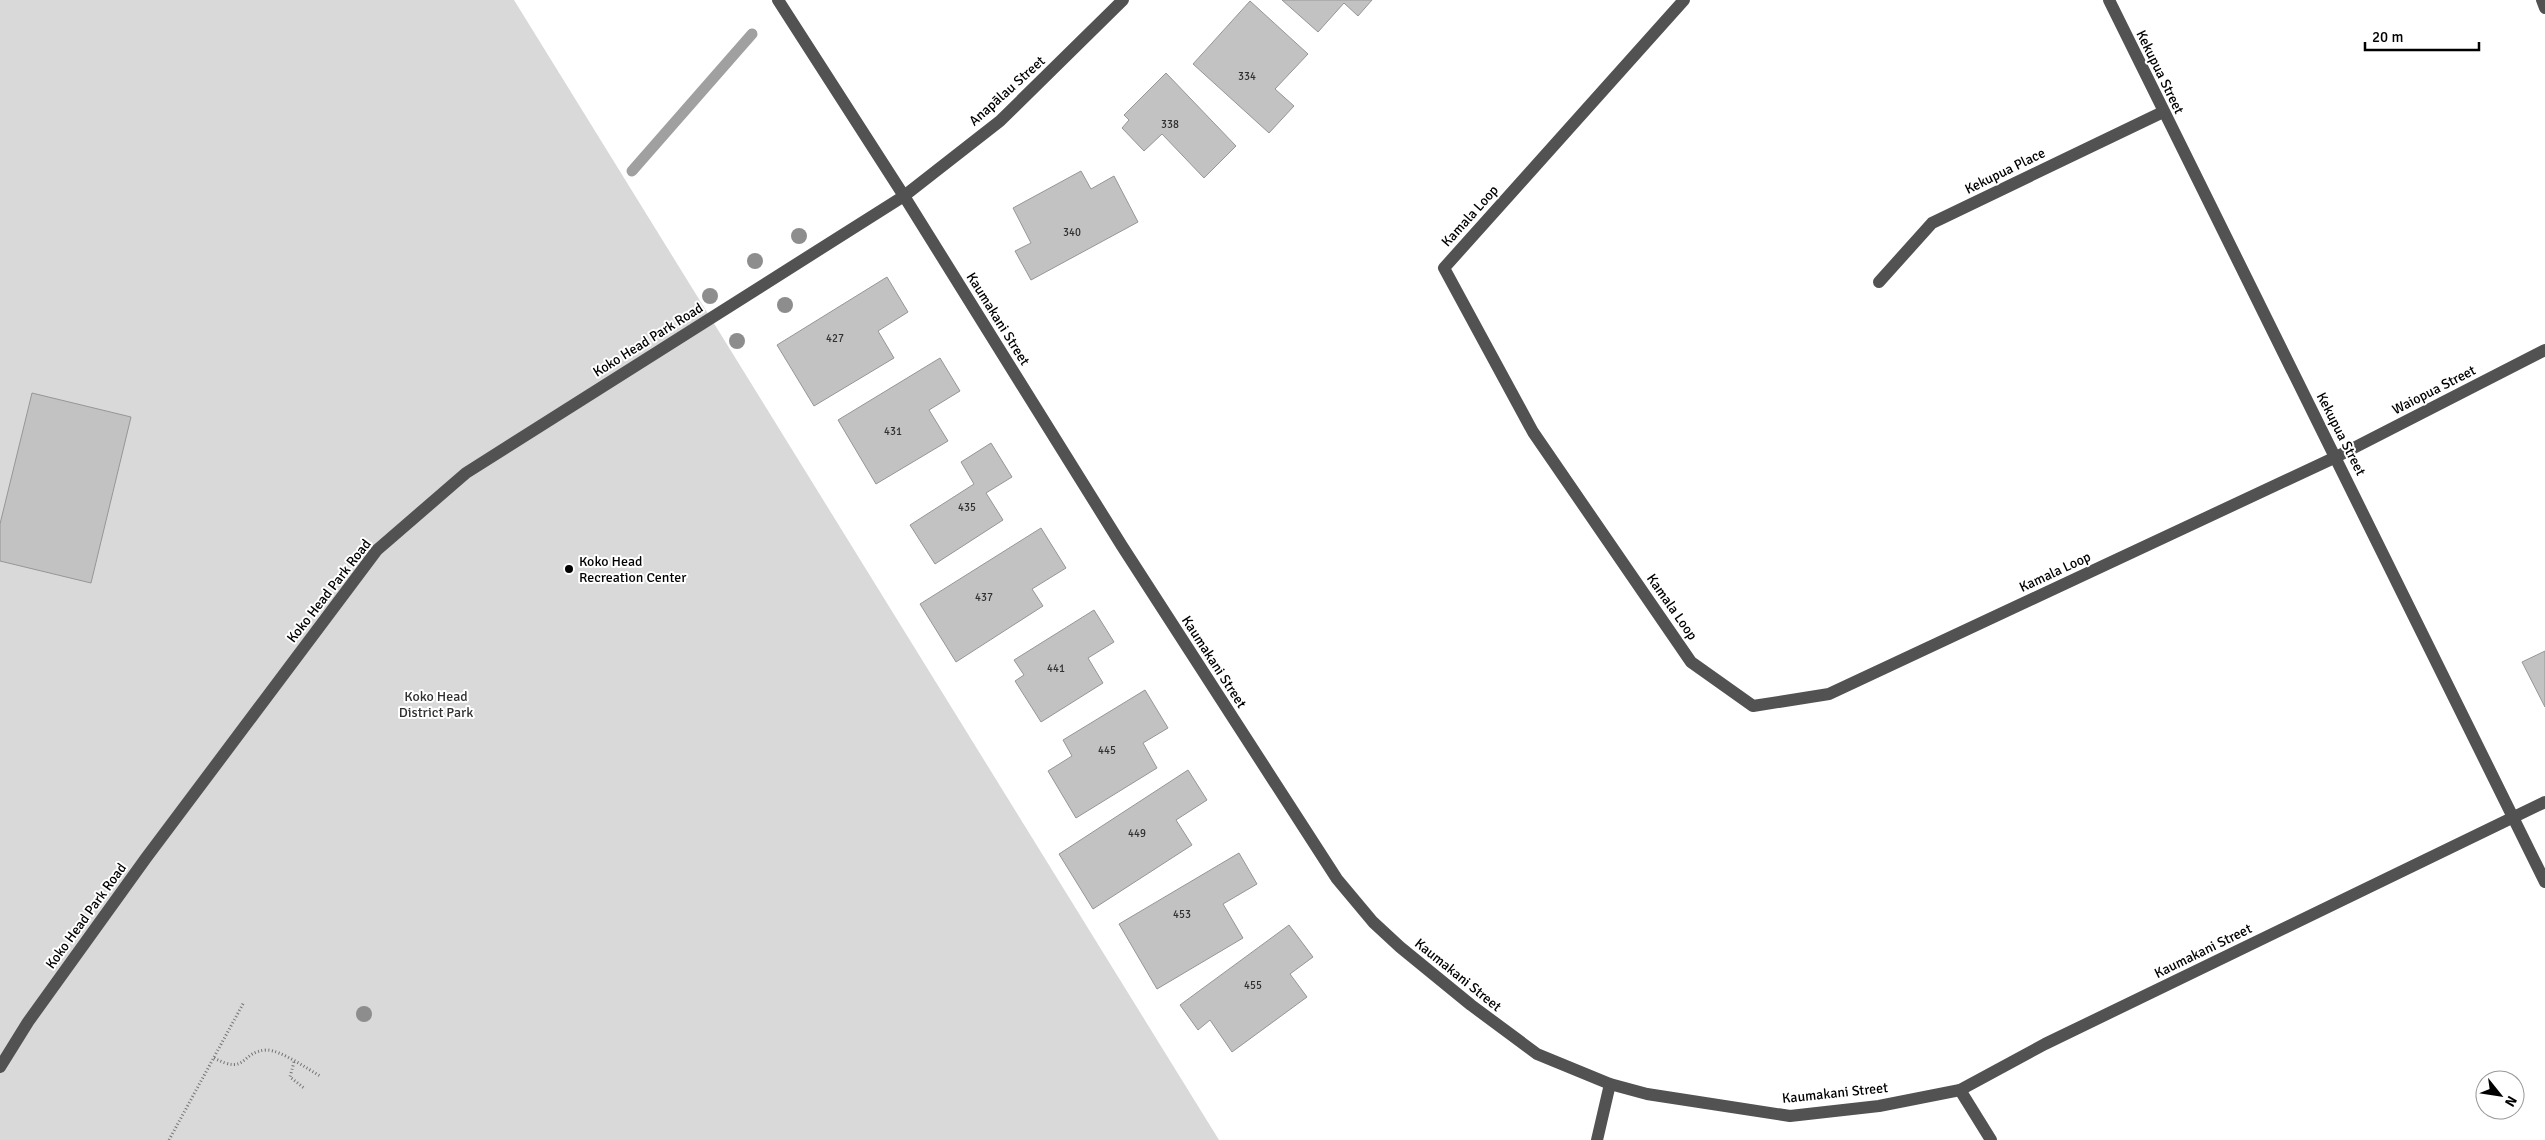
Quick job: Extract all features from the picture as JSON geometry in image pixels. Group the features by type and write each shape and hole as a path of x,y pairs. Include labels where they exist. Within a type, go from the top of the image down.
{"street":[{"name":"Kaumakani Street","path":"778,0 904,196 1116,538 1337,879 1373,922 1400,947 1537,1054 1610,1084 1646,1094 1790,1116 1879,1106 1960,1090 2045,1044 2545,802"},
{"name":"Anapālau Street","path":"904,196 1000,121 1123,0"},
{"name":"Kamala Loop","path":"1684,0 1444,268 1533,432 1691,662 1753,706 1829,694 2336,457"},
{"name":"Kekupua Street","path":"2109,0 2545,882"},
{"path":"2542,0 2545,8"},
{"name":"Kekupua Place","path":"1878,282 1932,223 2163,112"},
{"name":"Koko Head Park Road","path":"0,1067 28,1022 146,858 377,550 466,473 904,196"},
{"name":"Waiopua Street","path":"2336,457 2545,350"},
{"path":"1597,1140 1610,1084"},
{"path":"1960,1090 1991,1140"}],"path":[{"path":"169,1140 244,1002"},
{"path":"214,1058 228,1066 236,1065 258,1052 274,1051 320,1076"},
{"path":"294,1062 290,1078 304,1088"}],"green space":[{"name":"Koko Head District Park","path":"0,0 514,0 1219,1140 0,1140"}],"building":[{"path":"1282,0 1372,0 1358,16 1344,3 1318,32"},
{"path":"1250,1 1308,54 1275,89 1294,106 1269,133 1193,64"},
{"path":"1166,73 1236,146 1204,178 1162,134 1144,151 1122,128 1129,120 1124,115"},
{"path":"1081,171 1091,189 1114,176 1138,222 1031,280 1015,251 1031,243 1013,208"},
{"path":"887,277 908,312 878,331 894,358 814,406 777,345"},
{"path":"940,358 960,391 929,410 948,441 876,484 838,420"},
{"path":"32,393 131,417 91,583 0,561 0,524"},
{"path":"991,443 1012,477 986,493 1003,520 935,564 910,525 974,484 961,462"},
{"path":"1041,528 1066,568 1032,589 1043,606 956,662 920,604"},
{"path":"1094,610 1114,642 1088,658 1103,683 1041,722 1015,681 1024,675 1014,660"},
{"path":"2545,651 2545,707 2522,662"},
{"path":"1145,690 1168,728 1143,743 1157,768 1076,818 1048,771 1072,756 1063,740"},
{"path":"1188,770 1207,800 1176,820 1192,845 1093,909 1059,854"},
{"path":"1239,853 1257,884 1223,904 1243,938 1157,989 1119,924"},
{"path":"1289,925 1313,957 1290,974 1307,997 1232,1052 1210,1020 1198,1030 1180,1005"}],"waterway":[{"path":"632,171 752,34"}],"place":[{"name":"Koko Head Recreation Center","path":"569,569"}]}
